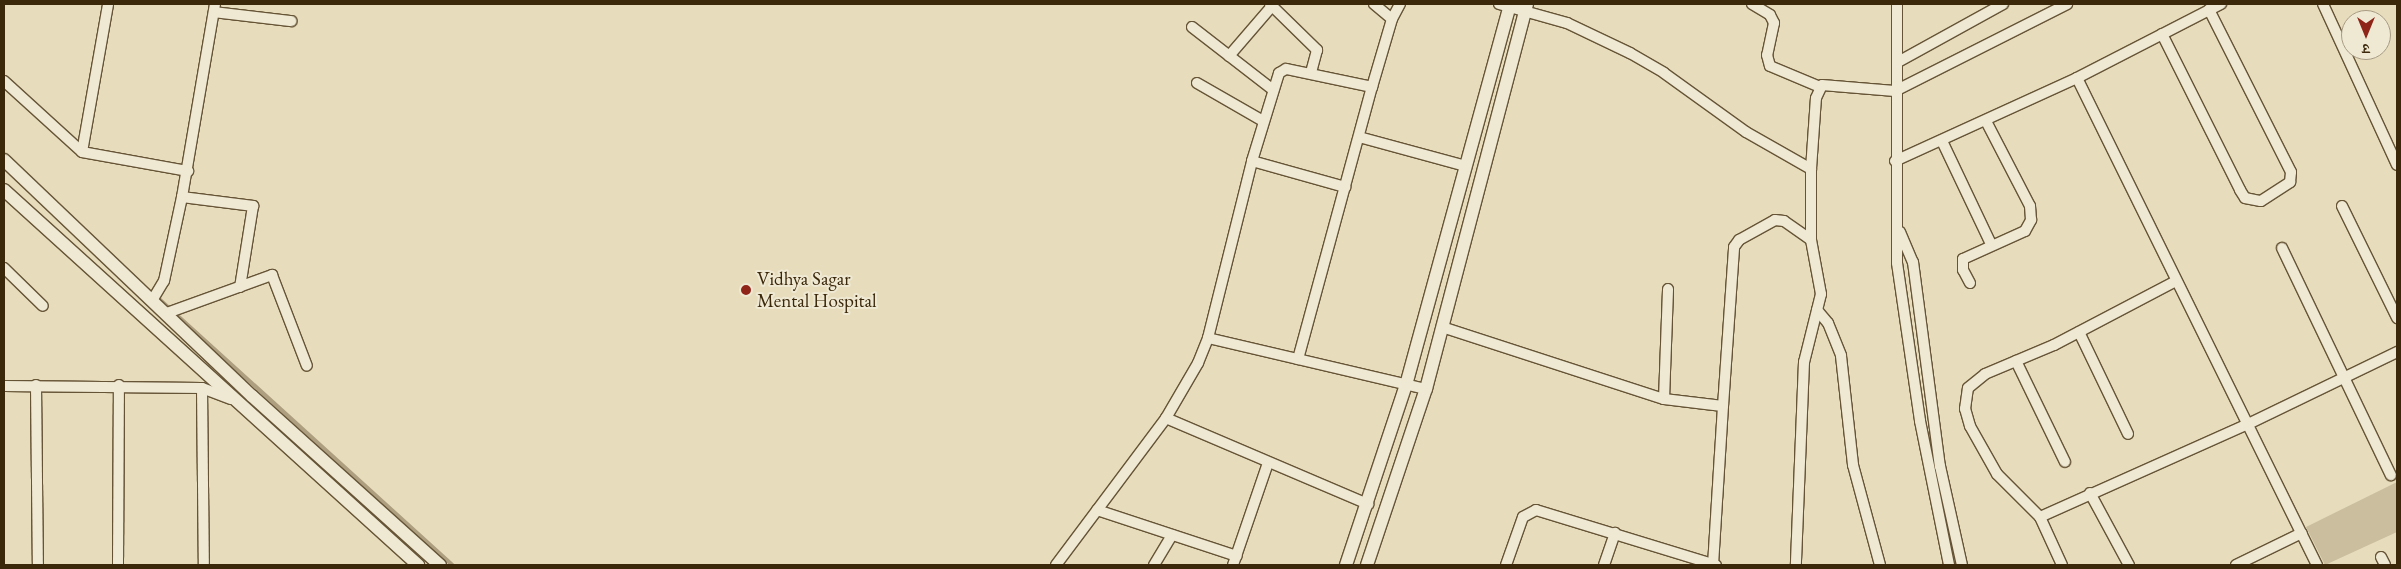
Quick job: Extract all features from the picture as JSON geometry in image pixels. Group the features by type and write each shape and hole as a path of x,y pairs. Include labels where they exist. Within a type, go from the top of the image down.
{"street":[{"path":"82,152 108,4"},
{"path":"1374,4 1392,19"},
{"path":"1298,359 1372,88 1392,19 1400,4"},
{"path":"1752,4 1770,15 1774,23 1767,55 1770,66 1820,87"},
{"path":"1897,4 1898,62 1895,91 1899,229 1897,263 1920,421 1949,565"},
{"path":"1898,62 2003,4"},
{"path":"1796,565 1804,362 1817,310 1820,285 1811,240 1811,169 1816,98 1820,87 1829,83 1895,91 2067,4"},
{"path":"1896,161 2077,78 2221,4"},
{"path":"2323,4 2397,165"},
{"path":"1229,56 1271,5 1317,50 1311,73"},
{"path":"1346,565 1368,504 1406,385 1466,166 1506,5 1526,7 1567,23 1630,53 1664,73 1746,132 1811,169"},
{"path":"1367,565 1426,390 1526,7"},
{"path":"153,298 164,281 188,171 214,8 291,20"},
{"path":"2162,34 2240,190 2246,198 2261,201 2290,182 2291,172 2209,10"},
{"path":"1192,27 1272,89"},
{"path":"1056,565 1166,418 1198,363 1208,338 1272,89 1283,69 1311,73 1372,88"},
{"path":"2077,78 2246,425 2317,565"},
{"path":"4,81 82,152 188,171"},
{"path":"1197,82 1263,121"},
{"path":"1970,283 1962,265 1963,259 2024,230 2030,224 2031,211 1986,120"},
{"path":"1359,137 1466,166"},
{"path":"1942,141 1992,244"},
{"path":"4,160 153,298 260,403 440,565"},
{"path":"1252,161 1345,187"},
{"path":"4,190 231,399 418,565"},
{"path":"182,197 253,206 240,287"},
{"path":"2342,206 2397,318"},
{"path":"1506,565 1523,517 1530,511 1549,512 1615,533 1695,563 1714,565 1733,251 1736,242 1775,220 1784,221 1811,240"},
{"path":"1899,229 1913,262 1940,466 1962,565"},
{"path":"2282,248 2391,475"},
{"path":"4,268 43,306"},
{"path":"167,313 270,275 275,277 307,366"},
{"path":"2062,565 2040,517 1998,474 1970,426 1965,409 1968,388 1975,380 2079,332 2176,281"},
{"path":"1664,399 1668,289"},
{"path":"1817,310 1828,323 1841,356 1853,465 1880,565"},
{"path":"1442,328 1664,399 1723,406"},
{"path":"2079,332 2128,434"},
{"path":"1208,338 1426,390"},
{"path":"2040,517 2090,493 2246,425 2397,352"},
{"path":"2016,360 2065,462"},
{"path":"36,385 38,565"},
{"path":"4,386 119,385 202,388 231,399"},
{"path":"118,565 119,385"},
{"path":"202,388 204,565"},
{"path":"1166,418 1368,504"},
{"path":"1097,510 1172,535 1235,561 1268,463"},
{"path":"2090,493 2129,565"},
{"path":"1604,565 1615,533"},
{"path":"2236,565 2302,533"},
{"path":"1154,565 1172,535"}],"shaded area":[{"path":"2397,482 2397,532 2325,565 2306,527"}],"waterway":[{"path":"158,298 452,565"}],"place":[{"name":"Vidhya Sagar Mental Hospital","path":"746,290"}]}
